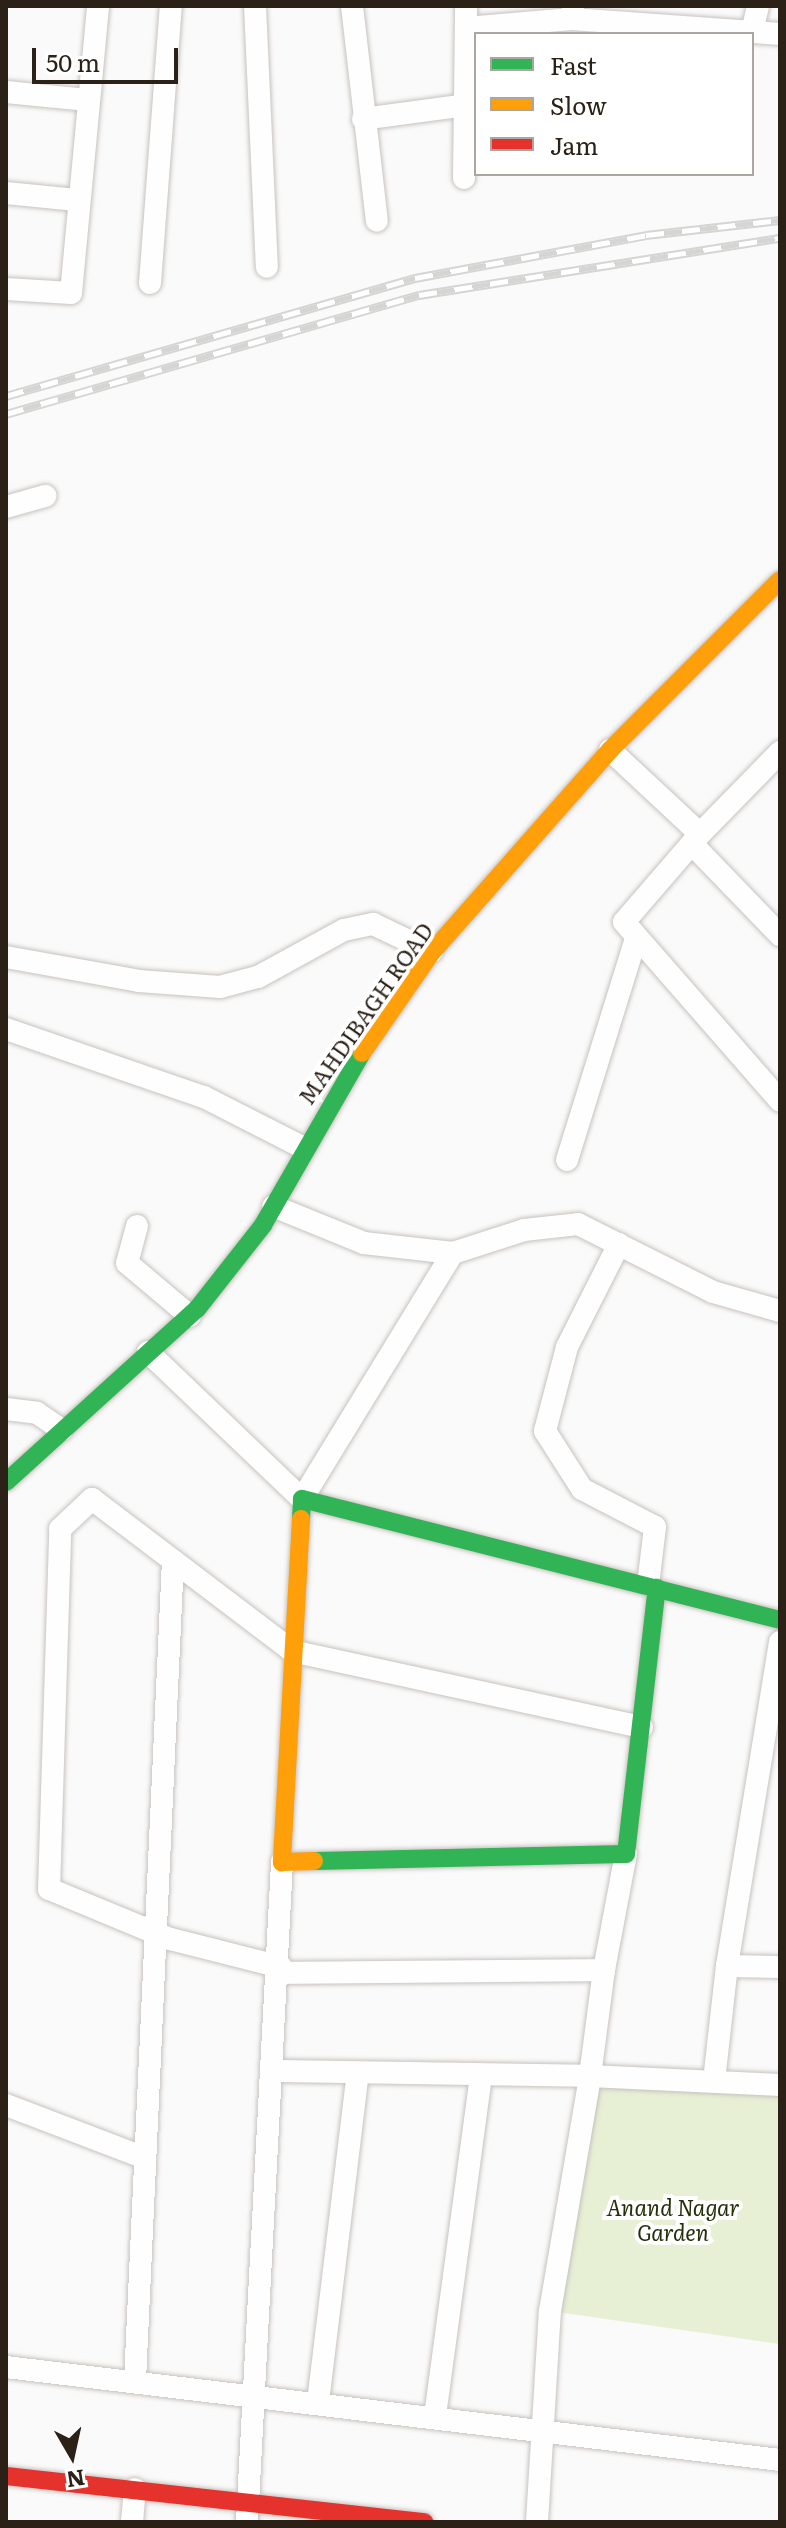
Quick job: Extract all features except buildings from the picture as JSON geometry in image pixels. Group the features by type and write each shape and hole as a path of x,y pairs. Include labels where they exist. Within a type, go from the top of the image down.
{"street":[{"path":"6,289 71,293 77,200 98,6 91,6"},
{"path":"150,283 171,6"},
{"path":"255,6 267,267"},
{"path":"352,6 377,221"},
{"path":"464,178 466,17 572,13 672,16 752,32 758,6"},
{"path":"754,32 780,34"},
{"path":"6,92 88,100"},
{"path":"363,119 466,105"},
{"path":"6,193 77,200"},
{"path":"6,507 45,496"},
{"name":"MAHDIBAGH ROAD","path":"6,1482 190,1316 273,1206 304,1148 432,952 610,750 780,580"},
{"path":"610,750 696,839 780,935"},
{"path":"777,762 696,839 624,922 635,942 780,1101"},
{"path":"6,957 139,981 220,987 258,977 321,941 373,924 432,952"},
{"path":"567,1160 635,942"},
{"path":"6,1029 204,1097 304,1148"},
{"path":"273,1206 364,1243 453,1253 524,1230 578,1224 713,1292 780,1311"},
{"path":"137,1226 127,1263 190,1316"},
{"path":"537,2522 550,2311 590,2076 604,1970 626,1854 642,1727 655,1527 582,1489 545,1431 567,1347 619,1244"},
{"path":"248,2512 282,1970 282,1862 302,1499 453,1253"},
{"path":"148,1352 302,1499 780,1620"},
{"path":"6,1409 37,1413 62,1430"},
{"path":"604,1970 282,1970 156,1933 49,1889 60,1529 92,1499 292,1651 642,1727"},
{"path":"135,2381 173,1561"},
{"path":"714,2081 727,1966 780,1642"},
{"path":"282,1862 626,1854"},
{"path":"727,1966 780,1967"},
{"path":"275,2071 590,2076 780,2085"},
{"path":"318,2402 358,2073"},
{"path":"435,2416 481,2075"},
{"path":"6,2105 145,2158"},
{"path":"6,2367 255,2394 780,2460"},
{"path":"6,2476 135,2489 248,2512 424,2522"},
{"path":"132,2522 135,2489"}],"green space":[{"name":"Anand Nagar Garden","path":"590,2076 780,2086 780,2344 550,2311"}],"railway":[{"path":"6,396 415,278 646,235 780,220"},
{"path":"6,414 419,295 780,238"}],"traffic: fast":[{"path":"6,1482 197,1309 263,1225 362,1053"},
{"path":"301,1519 302,1499 780,1620"},
{"path":"314,1861 626,1854 657,1588"}],"traffic: slow":[{"path":"362,1053 432,952 610,750 780,580"},
{"path":"301,1519 282,1862 314,1861"}],"traffic: jam":[{"path":"6,2476 424,2522"}]}
